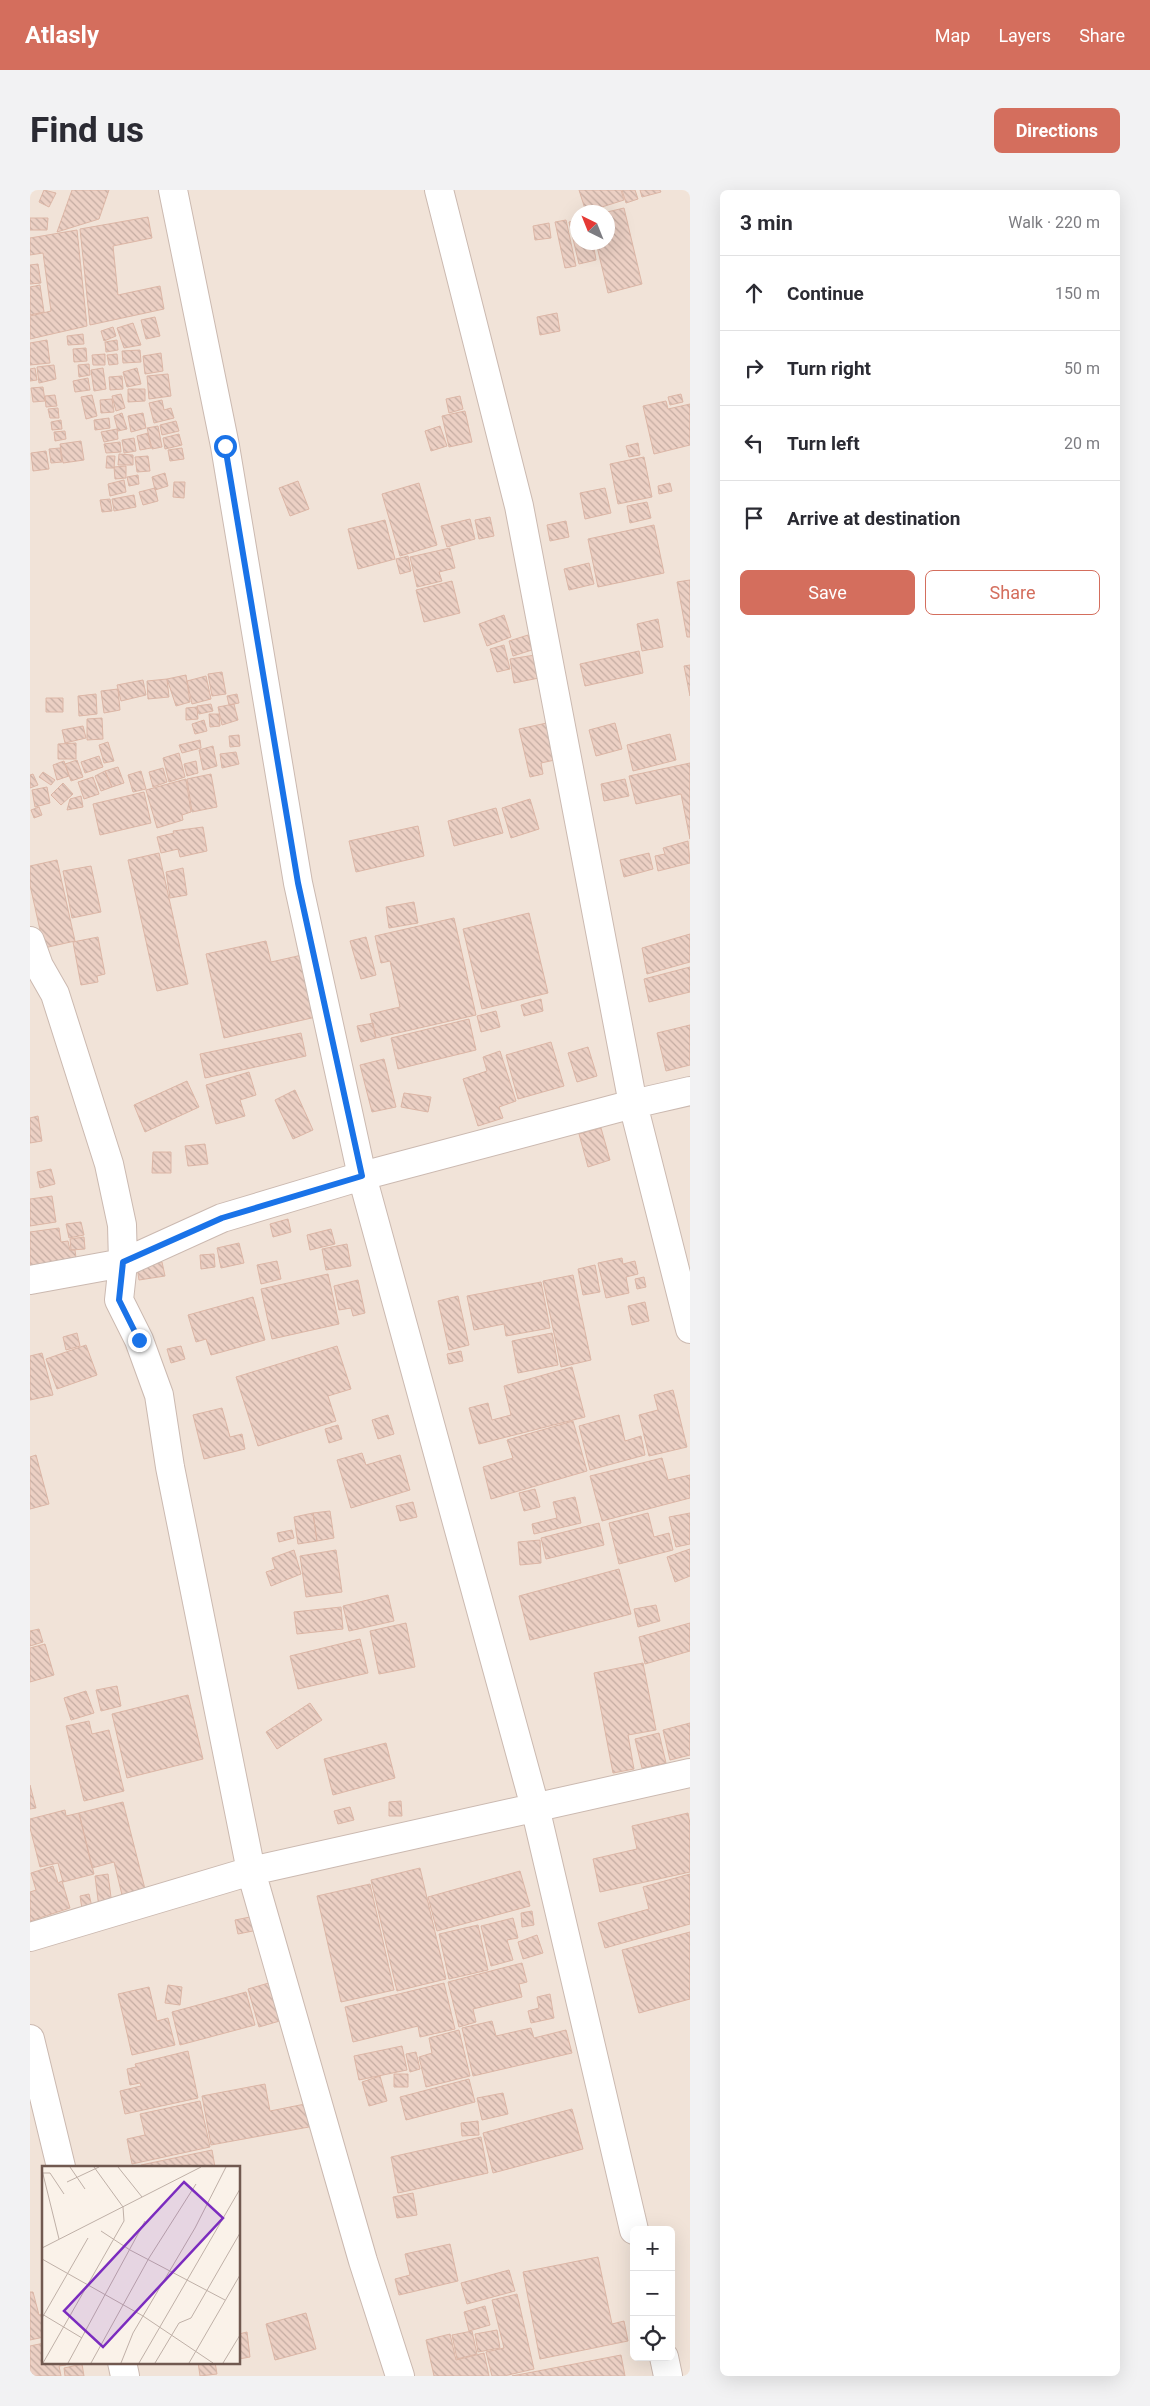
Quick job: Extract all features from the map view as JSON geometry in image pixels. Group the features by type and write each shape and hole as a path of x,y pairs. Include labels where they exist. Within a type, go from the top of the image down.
{"street":[{"path":"173,190 225,446 298,883 362,1176 536,1807 633,2226"},
{"path":"439,190 519,506 633,1104 690,1329"},
{"path":"30,941 39,966 55,994 109,1164 122,1225 123,1262 119,1300 139,1340 159,1395 170,1466 251,1871 364,2261 400,2376"},
{"path":"30,1280 123,1262 222,1218 362,1176 633,1104 690,1092"},
{"path":"30,1937 251,1871 690,1773"},
{"path":"30,2039 60,2166"},
{"path":"665,2361 668,2376"}],"shaded area":[{"path":"30,190 690,190 690,2376 30,2376"}],"building":[{"path":"44,190 56,193 49,207 39,202"},
{"path":"72,190 109,190 99,219 57,232"},
{"path":"579,190 621,190 624,200 608,205 584,205"},
{"path":"622,190 635,190 638,199 626,203"},
{"path":"640,190 660,190 661,192 642,197"},
{"path":"624,208 642,284 608,293 598,250 615,250 615,210"},
{"path":"148,217 152,238 113,246 118,295 160,286 164,309 90,325 80,229"},
{"path":"30,218 48,218 47,230 30,230"},
{"path":"566,220 570,238 570,250 573,250 576,266 565,268 555,222"},
{"path":"549,223 551,238 535,240 533,226"},
{"path":"77,230 87,326 30,339 30,316 51,311 43,253 30,255 30,238"},
{"path":"576,250 594,250 596,260 579,264"},
{"path":"38,264 41,283 30,284 30,265"},
{"path":"40,285 44,312 30,315 30,287"},
{"path":"557,313 560,331 540,335 537,317"},
{"path":"155,317 160,336 146,339 141,320"},
{"path":"133,323 141,345 124,348 117,328"},
{"path":"113,327 116,336 104,341 101,331"},
{"path":"83,334 84,344 68,345 67,336"},
{"path":"47,340 50,363 30,365 30,343"},
{"path":"117,340 118,350 106,352 105,342"},
{"path":"86,348 87,361 74,362 73,349"},
{"path":"140,350 141,362 123,363 122,351"},
{"path":"161,353 163,371 145,374 143,356"},
{"path":"105,354 105,365 93,365 92,355"},
{"path":"117,354 118,364 109,365 107,355"},
{"path":"89,364 90,375 79,377 78,365"},
{"path":"54,365 56,379 39,383 37,367"},
{"path":"35,368 37,380 30,381 30,369"},
{"path":"103,368 106,389 94,391 91,370"},
{"path":"137,368 141,384 127,387 123,372"},
{"path":"168,374 171,396 149,399 147,376"},
{"path":"122,376 123,389 110,390 109,377"},
{"path":"88,378 90,390 75,392 73,381"},
{"path":"43,387 45,401 33,402 31,388"},
{"path":"128,389 145,389 145,401 128,402"},
{"path":"121,394 125,408 116,411 112,396"},
{"path":"681,394 683,402 670,405 668,397"},
{"path":"55,395 57,406 46,407 45,396"},
{"path":"92,395 97,416 86,419 81,397"},
{"path":"460,396 463,409 449,413 446,399"},
{"path":"112,399 114,412 101,413 100,400"},
{"path":"162,400 164,410 171,408 174,418 154,423 149,403"},
{"path":"666,401 668,409 690,404 690,445 654,454 643,406"},
{"path":"58,408 59,418 50,418 48,409"},
{"path":"465,411 472,442 449,447 442,416"},
{"path":"122,413 127,429 118,431 114,416"},
{"path":"143,413 146,428 131,432 128,416"},
{"path":"109,418 110,428 95,430 94,420"},
{"path":"61,420 62,429 52,430 51,422"},
{"path":"176,421 179,431 162,435 160,425"},
{"path":"158,426 162,447 152,449 147,428"},
{"path":"440,426 447,446 431,451 425,431"},
{"path":"117,429 118,439 104,442 101,432"},
{"path":"65,431 66,439 55,441 54,432"},
{"path":"148,433 151,448 140,450 137,436"},
{"path":"179,434 182,445 165,449 163,438"},
{"path":"134,438 136,451 124,453 122,440"},
{"path":"81,441 84,460 63,463 60,444"},
{"path":"120,442 121,452 106,453 104,444"},
{"path":"638,443 640,455 629,457 626,446"},
{"path":"60,448 62,462 51,463 49,449"},
{"path":"182,448 184,459 170,461 168,450"},
{"path":"46,451 49,469 33,471 31,453"},
{"path":"119,454 133,455 133,465 118,465"},
{"path":"107,456 115,456 114,468 106,468"},
{"path":"148,456 150,471 137,472 135,457"},
{"path":"644,457 652,497 618,504 610,464"},
{"path":"126,466 126,478 115,479 114,467"},
{"path":"165,473 168,486 155,490 152,477"},
{"path":"138,475 139,484 129,486 127,477"},
{"path":"124,480 126,492 110,496 108,484"},
{"path":"298,481 309,509 290,516 279,488"},
{"path":"174,482 185,482 184,498 173,497"},
{"path":"419,483 437,545 400,556 382,494"},
{"path":"670,483 672,491 659,494 658,486"},
{"path":"155,488 158,501 143,505 139,492"},
{"path":"605,488 611,513 585,519 580,493"},
{"path":"134,495 136,507 114,511 112,499"},
{"path":"110,499 112,511 102,512 100,500"},
{"path":"647,502 651,518 630,523 627,506"},
{"path":"490,517 494,536 479,539 475,520"},
{"path":"470,519 475,539 447,547 441,526"},
{"path":"385,520 395,559 358,569 348,529"},
{"path":"566,521 569,537 550,541 547,525"},
{"path":"654,525 664,573 598,587 588,539"},
{"path":"450,548 455,568 439,572 442,581 417,587 410,557"},
{"path":"408,556 411,571 400,574 396,559"},
{"path":"589,563 594,584 569,590 564,569"},
{"path":"690,580 690,637 687,637 677,582"},
{"path":"452,581 460,613 424,622 416,590"},
{"path":"504,615 511,637 487,646 479,624"},
{"path":"658,619 663,647 642,651 637,624"},
{"path":"528,635 532,650 513,656 509,641"},
{"path":"504,645 510,669 497,672 490,649"},
{"path":"639,651 643,673 585,686 580,664"},
{"path":"535,655 539,678 514,683 510,659"},
{"path":"690,665 690,696 684,666"},
{"path":"222,672 226,694 212,696 208,674"},
{"path":"186,675 190,702 176,706 167,679"},
{"path":"206,676 211,699 192,704 187,681"},
{"path":"167,679 169,697 148,699 147,681"},
{"path":"143,680 146,695 121,701 117,685"},
{"path":"118,689 120,710 104,713 101,691"},
{"path":"96,694 97,714 79,716 78,696"},
{"path":"237,694 239,703 229,705 227,696"},
{"path":"46,698 63,698 63,712 46,712"},
{"path":"211,704 213,711 199,714 197,706"},
{"path":"234,704 238,720 222,725 218,707"},
{"path":"197,707 198,719 186,720 186,708"},
{"path":"209,714 219,714 220,726 210,727"},
{"path":"102,718 103,739 87,740 87,719"},
{"path":"204,720 207,731 195,734 192,724"},
{"path":"556,721 564,758 541,763 543,774 530,777 519,729"},
{"path":"615,723 622,749 596,756 589,730"},
{"path":"83,726 86,738 65,743 62,730"},
{"path":"670,734 676,760 633,771 627,745"},
{"path":"239,735 240,746 230,747 229,736"},
{"path":"200,740 201,748 182,753 179,745"},
{"path":"108,742 114,761 104,763 99,745"},
{"path":"76,743 76,759 58,759 58,744"},
{"path":"213,746 217,766 203,770 199,750"},
{"path":"236,752 239,764 222,768 220,754"},
{"path":"179,753 185,777 169,782 163,758"},
{"path":"99,756 103,767 85,773 81,762"},
{"path":"77,760 83,777 71,781 65,764"},
{"path":"64,761 69,776 57,780 53,765"},
{"path":"196,761 198,773 187,776 184,764"},
{"path":"690,763 690,839 681,794 636,804 629,776"},
{"path":"118,767 124,783 112,787 105,771"},
{"path":"163,768 167,782 153,787 149,772"},
{"path":"105,771 112,787 101,791 95,776"},
{"path":"141,771 146,789 133,792 128,775"},
{"path":"43,772 55,780 51,785 39,777"},
{"path":"33,774 38,785 30,788 30,775"},
{"path":"211,774 217,807 192,812 187,779"},
{"path":"93,777 99,794 84,799 78,782"},
{"path":"186,779 191,812 182,815 183,820 157,828 146,790"},
{"path":"625,779 629,796 604,801 601,784"},
{"path":"63,783 73,794 61,805 51,795"},
{"path":"47,787 50,803 35,807 32,790"},
{"path":"144,792 151,823 100,835 93,804"},
{"path":"81,796 83,807 67,810 70,799"},
{"path":"530,799 539,829 511,838 502,808"},
{"path":"39,807 42,815 34,818 31,810"},
{"path":"496,808 503,833 454,846 448,821"},
{"path":"418,826 424,856 356,872 349,841"},
{"path":"203,827 207,851 180,857 178,849 161,853 157,837 174,833 173,831"},
{"path":"688,841 690,863 658,871 655,856 665,854 663,848"},
{"path":"159,853 188,984 157,991 128,860"},
{"path":"649,853 653,869 624,877 620,860"},
{"path":"57,860 75,941 44,948 30,885 30,866"},
{"path":"91,866 101,912 72,918 63,871"},
{"path":"183,868 187,895 170,898 166,872"},
{"path":"414,902 418,923 389,928 386,907"},
{"path":"529,913 548,993 482,1009 463,929"},
{"path":"454,918 476,1015 376,1038 370,1014 400,1007 390,961 381,963 375,936"},
{"path":"690,934 690,962 647,974 642,948"},
{"path":"98,937 105,974 97,976 98,982 81,985 73,942"},
{"path":"366,937 376,975 361,979 350,941"},
{"path":"266,941 271,962 302,955 316,1017 224,1038 206,954"},
{"path":"690,967 690,992 649,1002 644,979"},
{"path":"541,999 543,1011 524,1016 521,1005"},
{"path":"496,1011 500,1027 481,1032 477,1016"},
{"path":"469,1019 476,1050 398,1069 391,1038"},
{"path":"373,1023 376,1038 361,1042 357,1026"},
{"path":"690,1025 690,1065 666,1071 657,1033"},
{"path":"301,1033 306,1056 205,1078 200,1054"},
{"path":"551,1042 564,1086 518,1099 506,1055"},
{"path":"588,1047 597,1076 577,1082 568,1053"},
{"path":"500,1051 516,1101 499,1107 503,1118 478,1126 463,1079 487,1071 483,1057"},
{"path":"384,1059 396,1107 372,1112 360,1065"},
{"path":"249,1072 256,1095 240,1100 245,1116 216,1124 206,1085"},
{"path":"187,1081 199,1107 145,1132 134,1105"},
{"path":"295,1090 313,1130 293,1139 275,1100"},
{"path":"404,1093 431,1097 428,1112 401,1107"},
{"path":"38,1116 42,1141 30,1143 30,1118"},
{"path":"601,1128 610,1160 588,1167 579,1134"},
{"path":"205,1144 208,1164 188,1166 185,1146"},
{"path":"153,1152 171,1152 171,1173 152,1173"},
{"path":"51,1169 55,1184 40,1188 37,1172"},
{"path":"52,1196 56,1222 30,1226 30,1199"},
{"path":"288,1219 291,1232 273,1237 270,1224"},
{"path":"81,1222 84,1235 69,1238 66,1224"},
{"path":"59,1228 61,1242 68,1241 70,1250 75,1250 77,1265 30,1272 30,1232"},
{"path":"331,1229 335,1244 310,1250 307,1235"},
{"path":"84,1237 85,1249 71,1250 70,1239"},
{"path":"239,1243 244,1263 221,1268 217,1248"},
{"path":"347,1244 351,1266 326,1270 322,1249"},
{"path":"214,1254 215,1267 201,1269 200,1255"},
{"path":"622,1258 623,1264 635,1261 638,1274 626,1277 629,1293 606,1298 598,1263"},
{"path":"277,1261 281,1279 261,1284 257,1265"},
{"path":"162,1262 165,1276 139,1280 137,1267"},
{"path":"595,1265 600,1292 583,1295 578,1269"},
{"path":"328,1274 339,1324 272,1339 261,1289"},
{"path":"573,1275 591,1360 561,1367 543,1281"},
{"path":"644,1277 646,1287 637,1289 635,1279"},
{"path":"358,1280 365,1313 353,1316 351,1308 339,1310 334,1286"},
{"path":"541,1282 550,1328 506,1336 504,1324 474,1330 467,1296"},
{"path":"458,1296 469,1345 449,1350 438,1301"},
{"path":"253,1297 265,1340 211,1355 206,1339 196,1342 188,1315"},
{"path":"645,1302 649,1321 632,1325 628,1306"},
{"path":"77,1333 80,1346 66,1350 63,1337"},
{"path":"552,1333 558,1365 518,1373 512,1341"},
{"path":"86,1345 97,1375 57,1389 46,1359"},
{"path":"181,1346 185,1359 171,1363 167,1349"},
{"path":"337,1346 351,1389 328,1396 336,1421 258,1446 236,1377"},
{"path":"461,1351 463,1361 449,1364 447,1354"},
{"path":"42,1353 53,1395 30,1400 30,1356"},
{"path":"572,1367 585,1417 479,1444 469,1408 488,1403 492,1420 511,1415 504,1386"},
{"path":"673,1390 687,1447 649,1456 639,1415 658,1410 654,1395"},
{"path":"222,1408 230,1437 242,1434 245,1449 204,1459 193,1415"},
{"path":"388,1415 394,1434 378,1439 372,1420"},
{"path":"619,1415 625,1441 641,1436 645,1455 590,1470 579,1426"},
{"path":"573,1421 587,1471 491,1499 483,1467 513,1458 507,1440"},
{"path":"338,1425 342,1439 329,1443 325,1429"},
{"path":"362,1453 366,1465 400,1455 410,1490 351,1508 337,1460"},
{"path":"36,1455 49,1504 30,1509 30,1457"},
{"path":"662,1458 668,1480 690,1475 690,1498 602,1521 590,1476"},
{"path":"535,1489 540,1507 524,1511 519,1493"},
{"path":"575,1497 581,1523 534,1534 532,1524 557,1518 553,1502"},
{"path":"413,1502 417,1517 400,1521 396,1506"},
{"path":"330,1511 334,1538 317,1541 313,1513"},
{"path":"313,1513 317,1541 298,1544 294,1517"},
{"path":"648,1513 654,1537 669,1533 673,1550 619,1564 609,1523"},
{"path":"690,1513 690,1544 676,1547 669,1517"},
{"path":"599,1523 604,1545 546,1559 541,1538"},
{"path":"292,1530 294,1538 279,1542 277,1533"},
{"path":"540,1540 541,1563 520,1565 518,1542"},
{"path":"690,1549 690,1576 675,1582 667,1557"},
{"path":"294,1550 301,1574 271,1586 266,1572 275,1569 272,1558"},
{"path":"336,1550 342,1592 306,1597 300,1556"},
{"path":"619,1569 631,1614 530,1640 519,1596"},
{"path":"388,1595 394,1621 349,1631 343,1606"},
{"path":"656,1605 660,1621 638,1627 634,1609"},
{"path":"341,1607 343,1629 297,1634 294,1612"},
{"path":"406,1623 415,1667 379,1674 370,1631"},
{"path":"690,1623 690,1651 645,1664 639,1637"},
{"path":"39,1629 43,1642 30,1646 30,1631"},
{"path":"360,1639 368,1673 298,1689 290,1656"},
{"path":"45,1644 54,1675 30,1682 30,1648"},
{"path":"643,1663 656,1730 628,1735 634,1769 613,1773 594,1673"},
{"path":"117,1686 121,1706 101,1711 96,1690"},
{"path":"86,1691 94,1713 71,1720 64,1698"},
{"path":"188,1695 203,1759 127,1778 112,1714"},
{"path":"310,1703 322,1720 277,1749 266,1732"},
{"path":"89,1721 92,1734 109,1730 124,1791 84,1801 66,1726"},
{"path":"690,1723 690,1755 670,1760 663,1730"},
{"path":"659,1733 666,1763 642,1768 635,1739"},
{"path":"386,1743 395,1778 333,1795 324,1759"},
{"path":"30,1785 36,1808 30,1809"},
{"path":"401,1801 402,1816 389,1816 389,1802"},
{"path":"123,1802 146,1893 123,1899 114,1862 92,1868 79,1813"},
{"path":"350,1807 354,1820 338,1824 334,1811"},
{"path":"65,1810 66,1816 79,1813 94,1874 63,1882 58,1863 40,1867 30,1828 30,1819"},
{"path":"688,1813 690,1824 690,1872 600,1892 593,1859 637,1849 632,1826"},
{"path":"53,1866 58,1883 62,1881 70,1908 30,1921 30,1892 36,1890 31,1873"},
{"path":"420,1868 446,1979 397,1991 371,1880"},
{"path":"520,1871 530,1906 437,1931 428,1897"},
{"path":"108,1874 112,1905 99,1908 95,1876"},
{"path":"690,1874 690,1924 605,1948 598,1923 649,1909 643,1887"},
{"path":"370,1884 394,1990 341,2002 317,1896"},
{"path":"89,1894 92,1907 82,1909 80,1896"},
{"path":"532,1911 534,1925 522,1927 521,1913"},
{"path":"255,1916 258,1930 238,1934 235,1920"},
{"path":"513,1918 518,1938 507,1940 513,1960 491,1966 481,1926"},
{"path":"478,1925 488,1970 449,1979 439,1934"},
{"path":"690,1932 690,1999 639,2013 622,1950"},
{"path":"537,1935 543,1953 523,1959 518,1942"},
{"path":"522,1963 527,1982 519,1984 522,1997 473,2009 476,2022 459,2027 448,1982"},
{"path":"279,1980 290,2018 259,2027 248,1989"},
{"path":"444,1983 455,2029 420,2037 418,2026 353,2042 345,2007"},
{"path":"168,1985 182,1987 180,2005 165,2003"},
{"path":"149,1987 157,2021 168,2018 175,2045 132,2055 118,1994"},
{"path":"246,1992 255,2025 180,2045 172,2012"},
{"path":"550,1994 554,2018 531,2023 528,2011 539,2008 537,1997"},
{"path":"492,2021 496,2036 531,2028 534,2038 566,2030 572,2053 473,2076 462,2028"},
{"path":"459,2030 470,2076 426,2087 419,2057 432,2053 429,2038"},
{"path":"402,2046 407,2070 359,2080 354,2056"},
{"path":"188,2051 198,2098 125,2114 120,2091 141,2086 140,2083 130,2085 127,2069 136,2067 135,2064"},
{"path":"416,2052 420,2069 410,2072 406,2054"},
{"path":"394,2074 408,2074 408,2087 394,2087"},
{"path":"380,2076 387,2101 369,2106 362,2082"},
{"path":"469,2079 475,2102 406,2120 400,2097"},
{"path":"265,2084 270,2111 305,2104 309,2127 211,2145 202,2096"},
{"path":"503,2093 508,2114 482,2120 477,2098"},
{"path":"200,2101 210,2147 132,2164 127,2139 145,2135 140,2114"},
{"path":"572,2109 583,2149 493,2173 483,2133"},
{"path":"478,2121 479,2135 462,2136 461,2123"},
{"path":"481,2137 488,2173 398,2193 391,2157"},
{"path":"212,2150 215,2166 142,2166"},
{"path":"413,2193 417,2215 397,2218 393,2197"},
{"path":"450,2244 458,2281 399,2295 395,2279 410,2275 405,2254"},
{"path":"598,2257 612,2324 624,2321 628,2341 540,2359 523,2272"},
{"path":"509,2270 515,2291 467,2304 461,2283"},
{"path":"30,2292 33,2292 39,2315 42,2314 42,2337 30,2340"},
{"path":"517,2294 534,2369 504,2376 492,2376 486,2352 504,2348 492,2300"},
{"path":"485,2306 490,2325 469,2331 464,2312"},
{"path":"306,2313 316,2349 275,2360 266,2324"},
{"path":"497,2330 500,2348 478,2352 475,2334"},
{"path":"472,2331 477,2354 457,2359 452,2335"},
{"path":"247,2332 250,2357 240,2359 240,2334"},
{"path":"450,2334 456,2360 484,2353 489,2376 434,2376 426,2340"},
{"path":"42,2343 42,2364 66,2364 59,2366 61,2376 30,2376 30,2346"},
{"path":"621,2355 625,2376 512,2376"},
{"path":"82,2364 84,2376 65,2376 64,2368"},
{"path":"198,2364 215,2364 217,2374 200,2376"}],"route":[{"path":"139,1340 119,1300 123,1262 222,1218 362,1176 298,883 225,446"}]}
